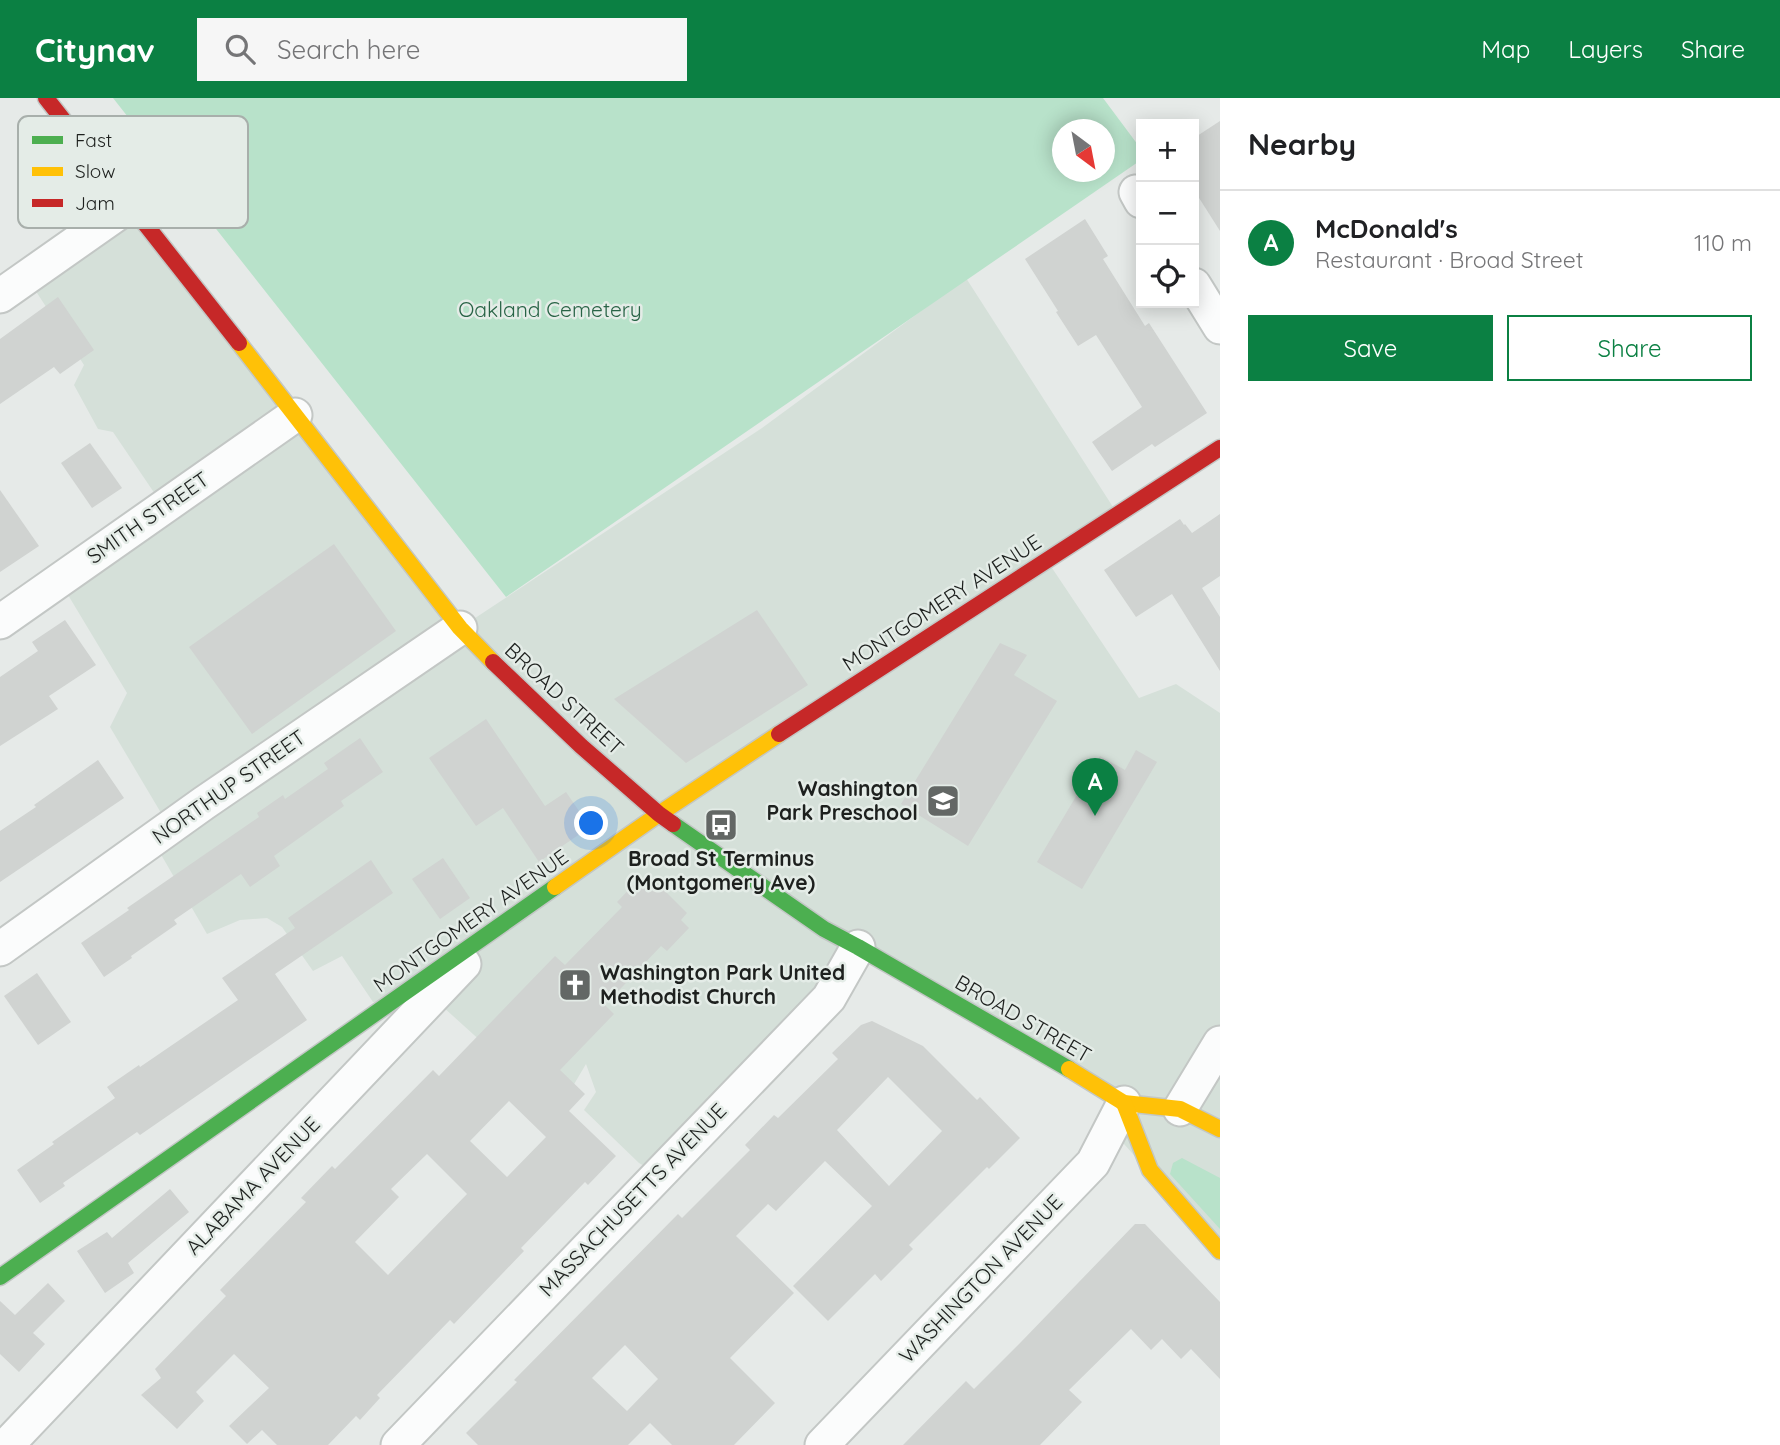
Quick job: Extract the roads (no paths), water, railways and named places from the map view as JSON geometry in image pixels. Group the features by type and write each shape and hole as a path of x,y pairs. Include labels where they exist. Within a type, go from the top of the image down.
{"main road":[{"name":"BROAD STREET","path":"46,98 60,116"},
{"name":"BROAD STREET","path":"150,228 460,628 509,679 659,814 824,929 1124,1103 1180,1109 1220,1129"},
{"name":"MONTGOMERY AVENUE","path":"0,1276 659,814 1220,449"},
{"path":"1124,1103 1150,1170 1220,1251"}],"street":[{"path":"0,296 97,228"},
{"path":"1199,293 1220,327"},
{"name":"SMITH STREET","path":"0,622 295,415"},
{"name":"NORTHUP STREET","path":"0,949 215,796 460,628"},
{"name":"ALABAMA AVENUE","path":"7,1445 498,928"},
{"name":"MASSACHUSETTS AVENUE","path":"398,1445 829,998 858,947"},
{"path":"1180,1109 1220,1043"},
{"name":"WASHINGTON AVENUE","path":"822,1445 1093,1163 1124,1103"}],"place":[{"name":"Washington Park Preschool","path":"943,801"},
{"name":"McDonald's","path":"1095,816"},
{"name":"Broad St Terminus (Montgomery Ave)","path":"721,825"},
{"name":"Washington Park United Methodist Church","path":"575,985"}],"park label":[{"name":"Oakland Cemetery","path":"550,310"}]}
